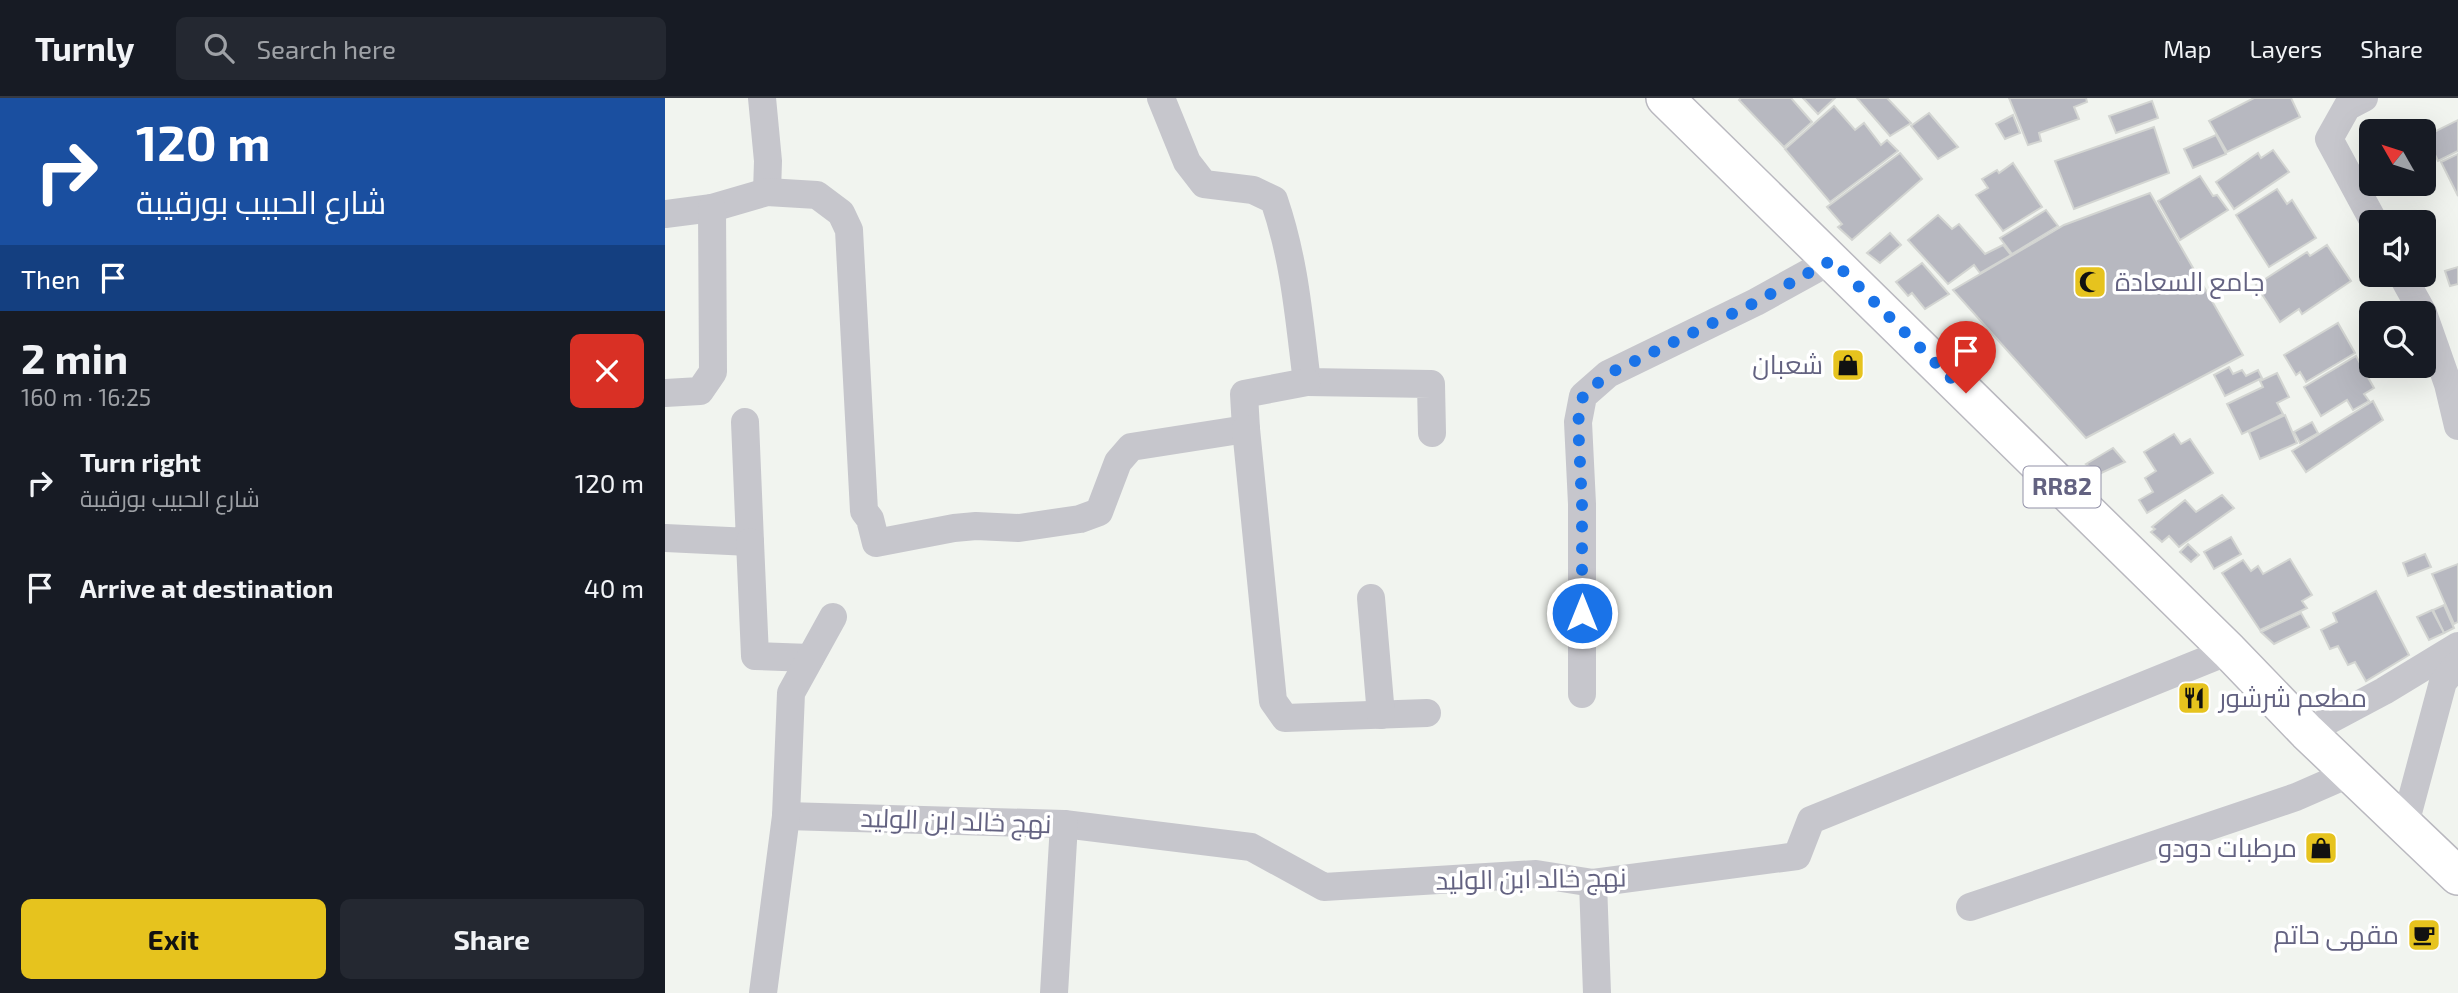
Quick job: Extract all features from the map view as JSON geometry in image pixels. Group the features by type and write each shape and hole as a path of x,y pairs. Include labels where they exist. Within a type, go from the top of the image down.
{"main road":[{"name":"RR82","path":"1665,98 2229,651 2307,732 2458,876"}],"street":[{"path":"762,98 768,162 767,192"},
{"path":"1161,98 1187,162 1205,184 1253,190 1274,200 1287,237 1307,382"},
{"path":"2364,98 2347,107 2329,139 2367,210"},
{"path":"665,214 712,208 767,192 817,195 841,213 849,230 864,511 870,519 876,543 954,528 1019,528 1080,519 1099,512 1118,462 1131,447 1246,429"},
{"path":"665,393 700,391 713,372 712,208"},
{"path":"1582,694 1582,504 1578,422 1583,396 1608,374 1756,302 1832,260"},
{"path":"2436,344 2453,382 2458,426"},
{"path":"1427,713 1285,718 1273,701 1244,394 1307,382 1431,384 1432,433"},
{"path":"745,422 755,656 810,658"},
{"path":"665,538 750,542"},
{"path":"1371,598 1381,715"},
{"path":"763,993 786,816 791,693 834,617"},
{"path":"2307,732 2384,691 2458,646"},
{"name":"نهج خالد ابن الوليد","path":"786,816 1064,824 1251,847 1324,887 1536,874 1593,883 1797,856 1811,820 2229,651"},
{"path":"2405,824 2444,682 2458,664"},
{"path":"1970,907 2296,797 2351,773"},
{"path":"1054,993 1064,824"},
{"path":"1593,883 1597,993"}],"building":[{"path":"1791,98 1812,122 1784,147 1739,100"},
{"path":"1803,98 1835,98 1818,114"},
{"path":"1857,98 1887,98 1911,123 1890,136"},
{"path":"2009,98 2086,98 2087,102 2074,107 2079,119 2039,133 2041,141 2028,145"},
{"path":"2254,98 2291,98 2300,117 2227,152 2209,121"},
{"path":"2152,101 2158,118 2116,133 2109,116"},
{"path":"1834,106 1855,130 1864,123 1881,145 1887,140 1898,151 1830,202 1785,149"},
{"path":"1929,113 1958,147 1938,159 1911,126"},
{"path":"2013,115 2020,133 2005,139 1996,124"},
{"path":"2458,120 2458,151 2438,161 2436,157 2436,131"},
{"path":"2154,127 2169,173 2074,209 2055,161"},
{"path":"2216,135 2226,154 2193,168 2184,149"},
{"path":"2273,150 2289,172 2234,209 2216,182 2258,153 2261,158"},
{"path":"1900,153 1922,179 1852,240 1838,227 1842,224 1827,207"},
{"path":"2458,154 2458,196 2441,162"},
{"path":"2013,163 2042,207 2003,231 1976,195 1988,188 1982,179 1997,170 1999,173"},
{"path":"2200,176 2213,196 2217,195 2228,210 2180,240 2158,201"},
{"path":"2277,189 2287,204 2292,200 2316,238 2269,267 2236,215"},
{"path":"2150,193 2243,355 2086,438 1953,290 2064,225"},
{"path":"2046,210 2058,226 2012,254 2000,238"},
{"path":"1938,215 1952,229 1959,224 1985,254 2003,245 2011,255 1980,273 1974,265 1948,284 1908,240"},
{"path":"1890,233 1901,245 1880,263 1867,253"},
{"path":"2327,245 2351,281 2302,314 2299,309 2280,322 2256,285 2307,252 2310,256"},
{"path":"1922,263 1949,294 1925,309 1912,293 1908,296 1896,282"},
{"path":"2458,267 2458,284 2450,286 2445,271"},
{"path":"2338,323 2355,353 2306,382 2300,372 2296,375 2284,355"},
{"path":"2356,356 2359,361 2359,378 2368,378 2374,388 2364,394 2369,401 2353,410 2347,400 2321,416 2304,387"},
{"path":"2229,367 2233,374 2242,370 2246,376 2258,370 2262,378 2225,396 2214,375"},
{"path":"2277,373 2289,397 2277,403 2283,414 2242,434 2227,404 2263,387 2260,381"},
{"path":"2373,401 2383,420 2306,472 2292,451"},
{"path":"2285,415 2297,443 2260,459 2249,432"},
{"path":"2312,422 2318,433 2300,443 2294,432"},
{"path":"2174,434 2181,444 2190,439 2213,473 2147,513 2139,500 2153,492 2145,478 2156,471 2144,452"},
{"path":"2113,448 2125,462 2099,474 2086,464"},
{"path":"2222,495 2234,508 2179,547 2169,536 2162,542 2151,532 2155,529 2152,527 2185,500 2196,512"},
{"path":"2231,537 2241,554 2214,569 2204,552"},
{"path":"2188,544 2199,555 2191,562 2180,552"},
{"path":"2425,554 2431,567 2408,576 2403,563"},
{"path":"2290,559 2312,595 2302,601 2307,608 2260,630 2222,573 2243,560 2251,571 2258,566 2263,574"},
{"path":"2458,564 2458,622 2454,624 2432,574"},
{"path":"2376,591 2409,655 2366,681 2355,662 2348,665 2338,646 2330,649 2321,630 2337,622 2333,613"},
{"path":"2444,605 2454,628 2444,633 2433,610"},
{"path":"2432,610 2444,633 2429,640 2417,617"},
{"path":"2301,613 2309,627 2274,644 2261,632"}],"place":[{"name":"جامع السعادة","path":"2090,282"},
{"name":"شعبان","path":"1848,365"},
{"name":"مطعم شرشور","path":"2194,698"},
{"name":"مرطبات دودو","path":"2321,848"},
{"name":"مقهى حاتم","path":"2424,935"}],"route":[{"path":"1582,613 1582,504 1578,422 1583,396 1608,374 1756,302 1832,260 1966,393"}]}
